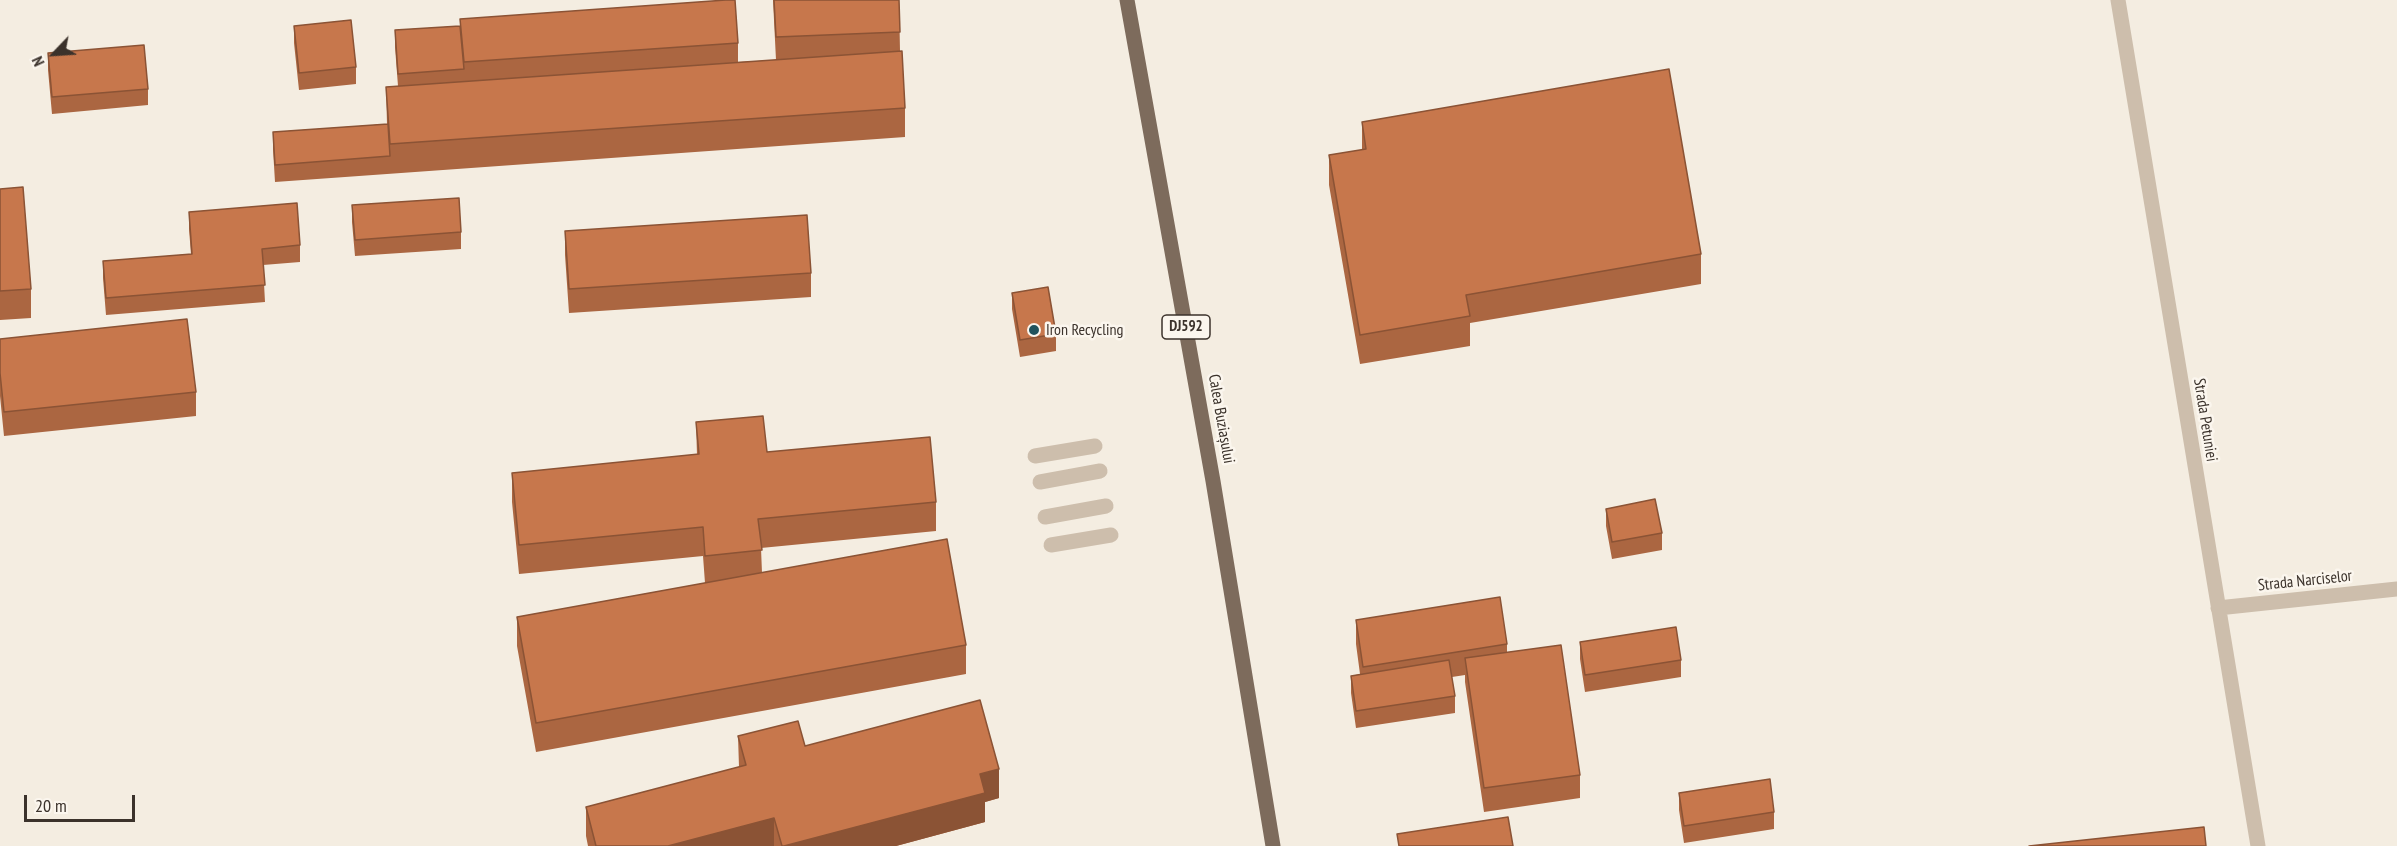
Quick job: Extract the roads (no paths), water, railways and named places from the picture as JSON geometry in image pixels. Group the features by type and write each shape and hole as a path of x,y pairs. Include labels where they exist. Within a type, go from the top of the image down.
{"main road":[{"name":"Calea Buziașului","path":"1127,0 1212,470 1273,846"}],"street":[{"name":"Strada Petuniei","path":"2118,0 2258,846"},
{"path":"1035,456 1095,446"},
{"path":"1040,482 1100,471"},
{"path":"1046,517 1106,506"},
{"path":"1051,545 1111,535"},
{"name":"Strada Narciselor","path":"2218,608 2397,589"}],"place":[{"name":"Iron Recycling","path":"1034,330"}]}
